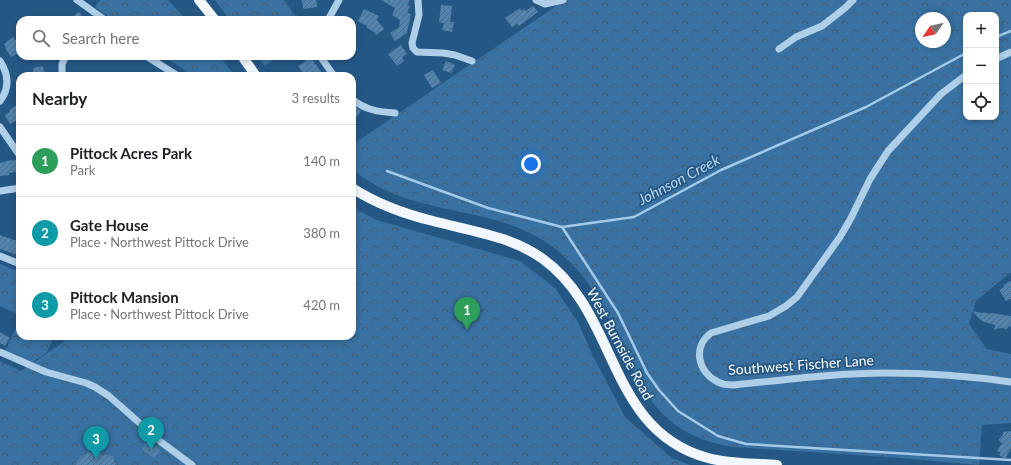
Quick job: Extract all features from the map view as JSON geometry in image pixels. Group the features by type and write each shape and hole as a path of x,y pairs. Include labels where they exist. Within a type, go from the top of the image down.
{"main road":[{"path":"199,0 211,16"},
{"path":"245,60 253,72"},
{"name":"West Burnside Road","path":"356,190 391,209 501,238 531,251 564,276 578,294 595,323 627,390 638,409 656,429 679,446 709,458 729,462 777,465"}],"street":[{"path":"77,0 100,16"},
{"path":"330,16 339,0"},
{"path":"418,0 419,15 412,43 413,48 417,52 423,54 443,53 455,55 472,61"},
{"path":"536,0 545,4 563,0"},
{"path":"779,49 796,37 822,26 853,0"},
{"path":"999,58 1011,52"},
{"path":"62,72 62,64 64,60"},
{"path":"152,60 172,72"},
{"path":"323,60 331,72"},
{"path":"0,61 8,78 8,86 0,102"},
{"name":"Southwest Fischer Lane","path":"963,78 941,94 888,151 870,178 842,234 797,297 786,306 768,316 711,333 701,344 698,355 700,362 709,376 718,382 734,386 811,377 885,373 974,377 1011,382"},
{"path":"356,102 364,107 381,113 395,114"},
{"path":"0,127 16,150"},
{"path":"0,191 16,189"},
{"path":"0,256 16,262"},
{"path":"2,353 46,372 95,387 109,396 156,438 192,465"}],"green space":[{"path":"100,0 168,0 183,16 107,16 95,7"},
{"path":"215,0 284,0 295,16 227,16"},
{"path":"565,0 1011,0 1011,272 976,301 969,324 987,349 1011,354 1011,423 982,425 979,465 901,458 734,447 696,437 669,419 648,397 605,312 588,283 565,257 546,242 525,231 504,223 416,201 383,189 356,173 356,142"},
{"path":"170,60 222,60 232,72 187,72"},
{"path":"260,60 273,60 265,66"},
{"path":"356,208 377,220 520,261 555,288 579,324 592,354 625,417 672,458 690,465 0,465 0,361 21,371 66,340 356,340"},
{"path":"0,264 16,270 16,313 0,306"},
{"path":"16,328 16,340 52,340 47,352 31,363 5,351"}],"building":[{"path":"302,0 316,0 317,7 303,9"},
{"path":"381,0 410,0 407,5 410,6 407,13 411,14 407,33 395,41 390,33 399,27 400,20 392,15 395,8"},
{"path":"441,5 452,6 450,22 454,22 452,32 442,30 444,23 439,22"},
{"path":"533,6 538,12 519,26 517,24 512,27 505,18 520,8 521,11 524,9 526,11"},
{"path":"364,9 379,16 377,20 384,29 376,35 366,27 367,26 358,21"},
{"path":"79,12 82,16 74,16"},
{"path":"13,37 16,40 16,54 11,57 4,44"},
{"path":"401,45 407,54 402,57 404,61 397,66 388,54"},
{"path":"305,60 313,60 321,72 302,72 298,66 306,61"},
{"path":"446,61 455,65 451,73 442,70"},
{"path":"43,66 44,72 34,72 33,68"},
{"path":"433,70 441,83 432,88 424,75"},
{"path":"16,106 16,120 10,124 5,115 10,112 9,110"},
{"path":"356,108 361,111 356,117"},
{"path":"16,160 16,172 9,173 9,175 0,176 0,163"},
{"path":"0,235 16,241 16,255 0,249"},
{"path":"1011,281 1011,299 1006,301 999,290 1004,287 1003,285"},
{"path":"972,311 1011,316 1011,327 1008,326 1007,329 1000,328 994,330 995,325 982,321"},
{"path":"0,332 10,338 5,346 0,343"},
{"path":"1011,431 1011,448 1005,459 999,455 1001,453 997,451 1002,443 998,440 1003,435 1003,432"},
{"path":"147,442 160,450 155,458 142,450"},
{"path":"89,452 94,454 101,452 102,456 110,454 110,457 113,456 115,465 75,465 80,457"}],"waterway":[{"name":"Johnson Creek","path":"999,36 1011,31"},
{"name":"Johnson Creek","path":"387,171 488,208 562,227 634,217 721,170 866,107 963,55"},
{"path":"562,227 618,313 647,373 659,390 678,411 718,436 746,444 1011,460"}],"place":[{"name":"Pittock Acres Park","path":"467,330"},
{"name":"Gate House","path":"151,450"},
{"name":"Pittock Mansion","path":"96,459"}]}
